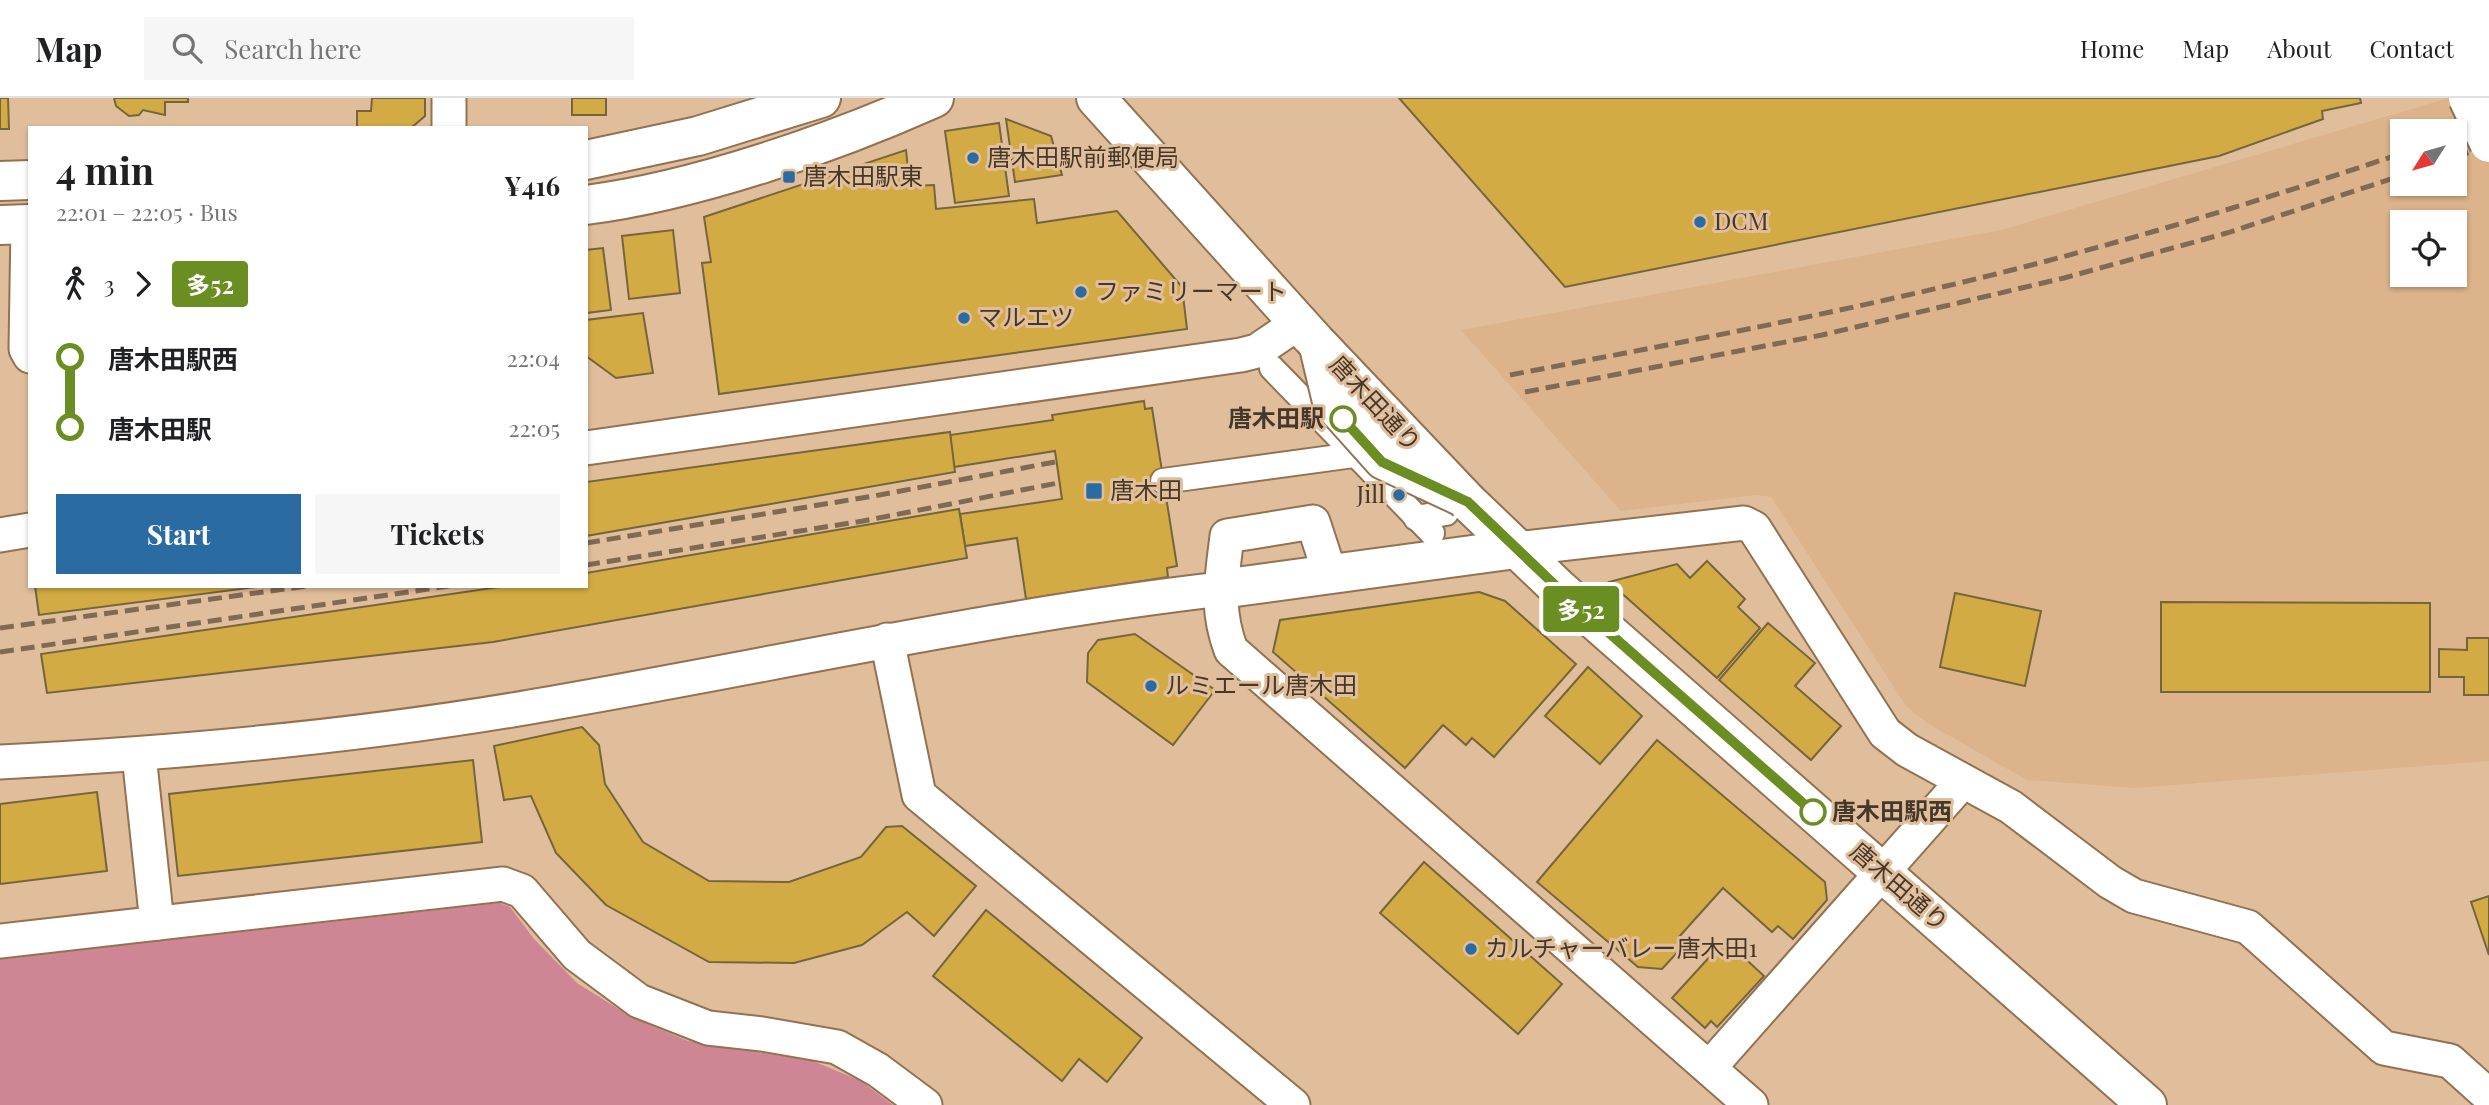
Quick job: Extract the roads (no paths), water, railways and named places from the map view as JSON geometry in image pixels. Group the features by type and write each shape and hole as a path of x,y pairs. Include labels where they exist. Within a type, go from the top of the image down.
{"street":[{"path":"449,98 449,126"},
{"path":"588,160 698,136 821,98"},
{"path":"588,205 709,178 758,163 892,117 934,98"},
{"name":"唐木田通り","path":"1096,98 1306,332 1457,508 1507,540 2147,1105"},
{"path":"2468,98 2489,143"},
{"path":"0,181 28,180"},
{"path":"19,225 28,352"},
{"path":"589,442 1241,355 1306,332"},
{"path":"1272,368 1424,526 1457,508"},
{"path":"1163,481 1357,455"},
{"path":"1330,574 1313,522 1227,536 1220,589 1221,622 1231,650 1751,1105"},
{"path":"0,762 139,755 333,734 528,707 887,640 1330,574 1507,540 1744,523 1754,528 1885,733 1907,750 2011,807 2110,882 2134,896 2248,927 2384,1048 2450,1061 2489,1097"},
{"path":"0,535 28,530"},
{"path":"887,640 919,795 1293,1105"},
{"path":"139,755 157,923"},
{"path":"1709,1068 1963,781"},
{"path":"0,941 503,884 522,891 577,955 639,1001 708,1028 837,1047 878,1070 925,1105"}],"railway":[{"path":"2468,132 2489,125"},
{"path":"2468,153 2489,146"},
{"path":"1510,375 1778,323 1977,279 2179,224 2390,157"},
{"path":"1525,392 1822,335 2064,278 2227,233 2390,179"},
{"path":"588,543 874,496 1055,462"},
{"path":"588,565 863,521 1058,483"},
{"path":"0,628 292,588"},
{"path":"0,652 435,588"}],"place":[{"name":"唐木田駅前郵便局","path":"973,158"},
{"name":"唐木田駅東","path":"789,177"},
{"name":"DCM","path":"1700,222"},
{"name":"ファミリーマート","path":"1081,292"},
{"name":"マルエツ","path":"964,318"},
{"name":"唐木田駅","path":"1343,419"},
{"name":"唐木田","path":"1094,491"},
{"name":"Jill","path":"1399,495"},
{"name":"ルミエール唐木田","path":"1151,686"},
{"name":"唐木田駅西","path":"1813,812"},
{"name":"カルチャーバレー唐木田1","path":"1471,949"}]}
